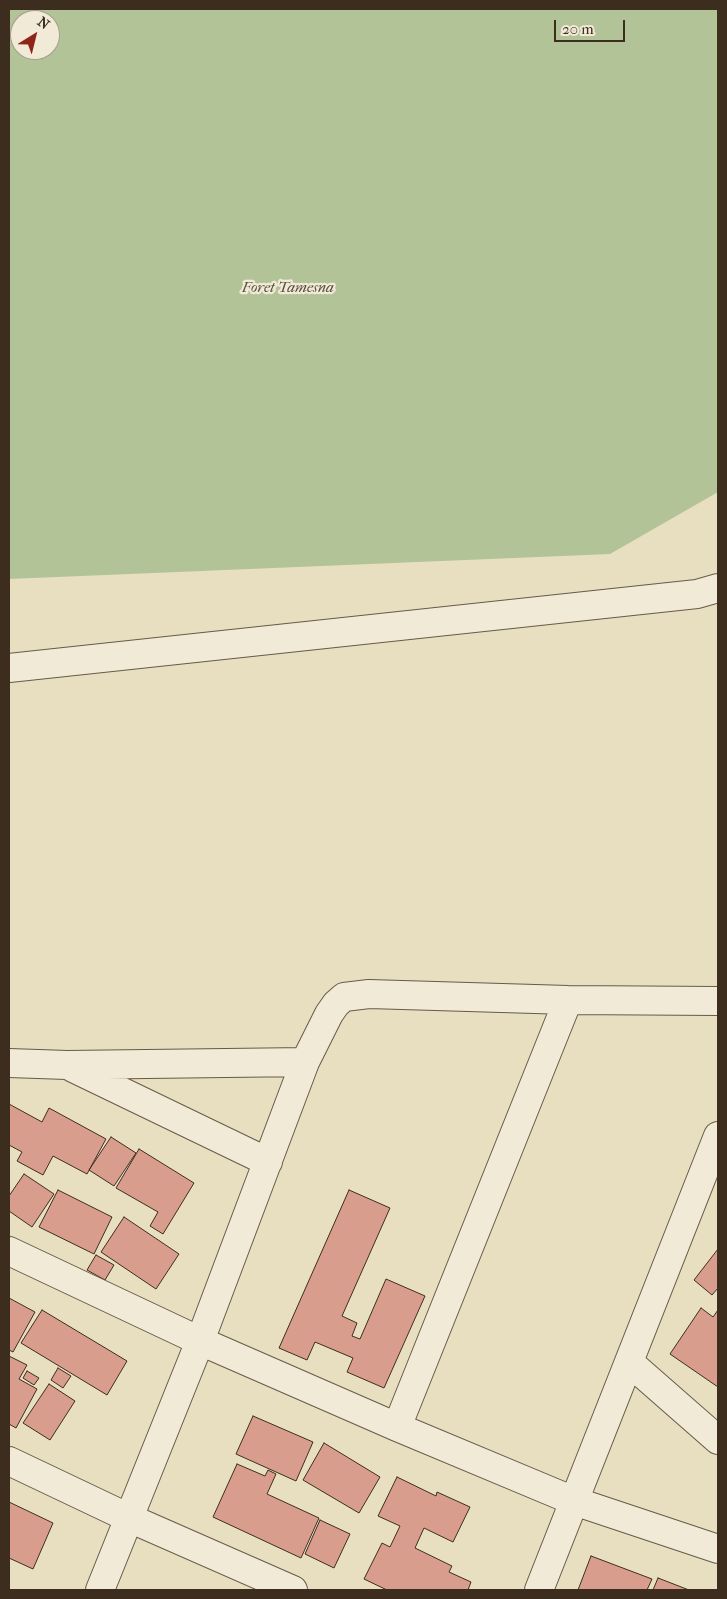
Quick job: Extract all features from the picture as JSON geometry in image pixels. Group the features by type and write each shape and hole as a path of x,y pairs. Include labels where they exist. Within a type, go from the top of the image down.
{"street":[{"path":"9,668 687,596 718,588"},
{"path":"100,1590 200,1342 305,1062 336,1004 344,997 369,994 568,1000 718,1001"},
{"path":"396,1427 568,1000"},
{"path":"9,1063 67,1065 305,1062"},
{"path":"67,1065 268,1162"},
{"path":"538,1590 629,1362 710,1185 718,1136"},
{"path":"9,1252 200,1342 574,1502 718,1550"},
{"path":"629,1362 718,1440"},
{"path":"9,1462 129,1518 293,1590"}],"green space":[{"name":"Foret Tamesna","path":"9,9 718,9 718,492 610,554 9,579"}],"building":[{"path":"9,1104 42,1122 49,1108 106,1139 87,1174 53,1156 43,1175 17,1161 22,1152 9,1145"},
{"path":"111,1137 136,1153 114,1186 89,1170"},
{"path":"139,1149 194,1183 163,1234 150,1226 158,1212 116,1188"},
{"path":"24,1174 54,1194 32,1227 9,1211 9,1196"},
{"path":"58,1190 112,1217 94,1254 39,1227"},
{"path":"349,1190 390,1208 342,1316 357,1323 352,1336 360,1339 386,1279 425,1296 384,1388 347,1372 353,1358 315,1342 307,1360 279,1348"},
{"path":"124,1217 179,1254 156,1289 101,1252"},
{"path":"718,1249 718,1288 712,1295 694,1280"},
{"path":"96,1255 114,1265 105,1280 87,1270"},
{"path":"9,1298 35,1312 13,1352 9,1350"},
{"path":"701,1308 713,1317 718,1310 718,1387 670,1354"},
{"path":"42,1310 127,1361 107,1395 21,1343"},
{"path":"9,1356 27,1365 19,1379 37,1389 16,1428 9,1424"},
{"path":"58,1368 71,1376 63,1388 51,1380"},
{"path":"27,1371 39,1378 34,1385 23,1378"},
{"path":"49,1384 75,1401 50,1440 23,1423"},
{"path":"253,1416 313,1442 296,1481 236,1454"},
{"path":"324,1443 380,1477 359,1513 303,1480"},
{"path":"237,1464 265,1476 268,1470 276,1474 267,1494 319,1518 301,1558 213,1517"},
{"path":"397,1477 436,1496 437,1492 470,1507 453,1542 424,1528 415,1548 452,1566 449,1572 471,1582 468,1590 387,1590 364,1579 382,1543 390,1547 400,1526 378,1516"},
{"path":"9,1502 53,1523 33,1569 9,1558"},
{"path":"320,1520 350,1534 334,1568 305,1554"},
{"path":"591,1556 652,1579 647,1590 578,1590"},
{"path":"658,1578 689,1590 653,1590"}]}
